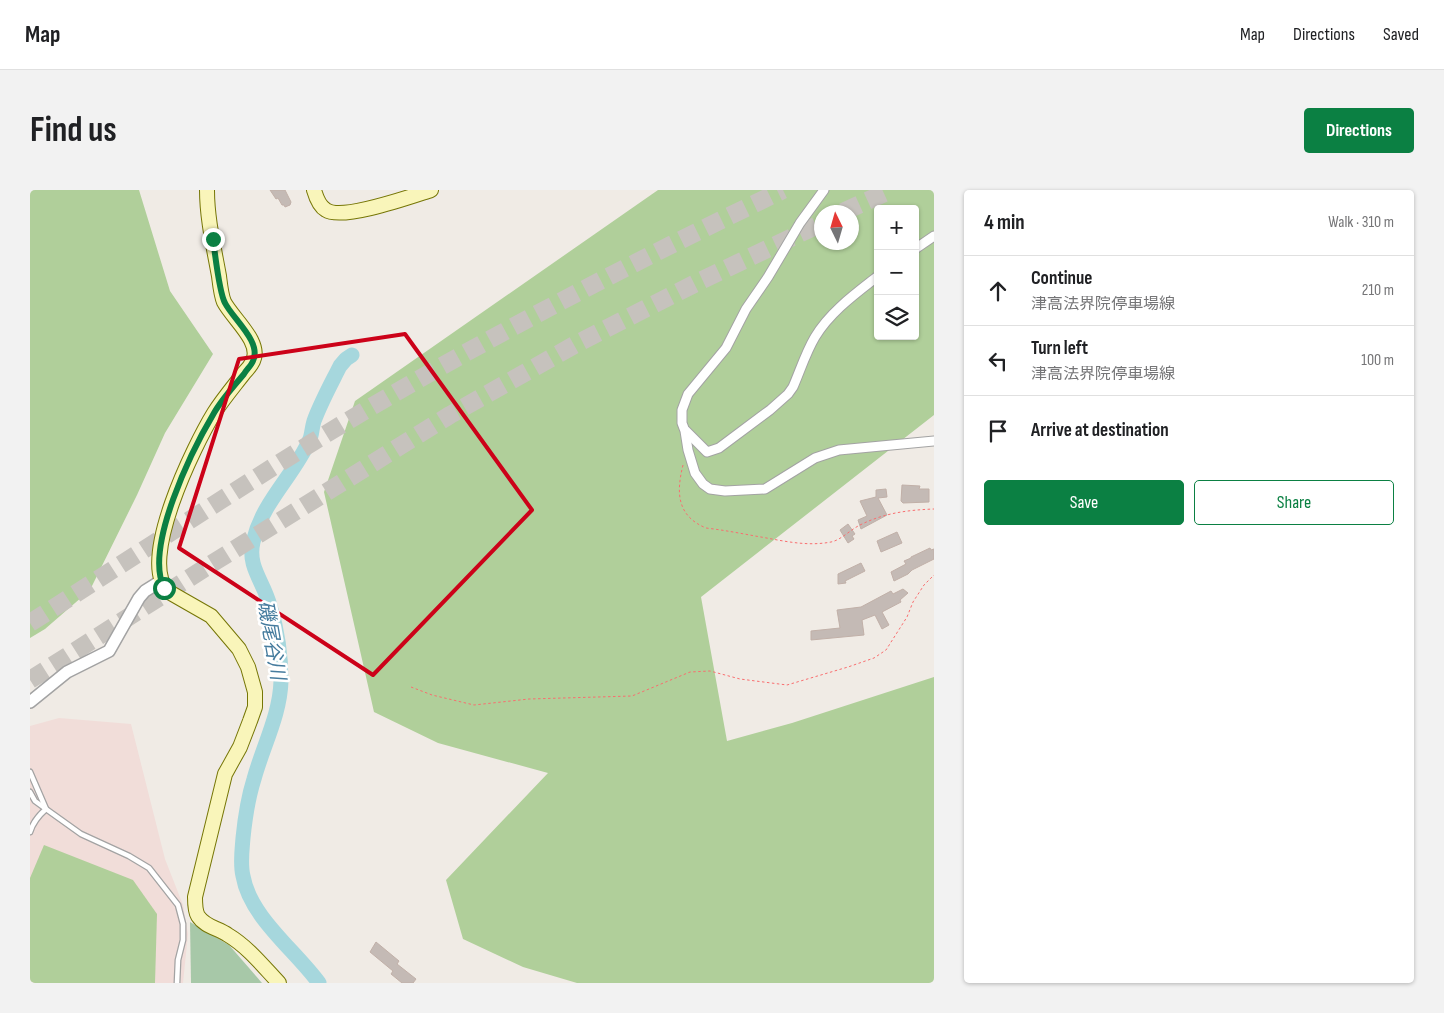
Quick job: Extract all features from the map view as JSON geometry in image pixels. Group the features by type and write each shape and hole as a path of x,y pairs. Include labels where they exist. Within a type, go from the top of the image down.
{"main road":[{"path":"207,190 215,255 224,301 250,338 255,350 253,361 215,412 180,481 161,537 159,560 161,582 164,588 211,616 239,648 252,679 255,692 255,706 240,747 225,774 195,897 197,916 248,950 279,983"},
{"path":"314,190 317,199 326,210 337,213 351,212 386,204 431,190"}],"street":[{"path":"824,190 800,223 768,277 746,309 726,348 688,394 682,410 682,422 695,473 703,484 710,489 725,491 765,488 815,458 839,450 934,441"},
{"path":"919,246 934,236"},
{"path":"685,431 707,452 719,448 770,410 793,387 814,339 823,325 841,306 874,279"},
{"path":"30,702 67,672 109,651 139,598 145,591 161,582"}],"lane":[{"path":"30,772 46,809"},
{"path":"30,792 34,801 81,834 129,856 149,868 165,888 178,906 183,924 183,940 178,960 177,983"},
{"path":"30,832 32,824 46,809"}],"path":[{"path":"688,450 681,473 679,490 681,506 688,517 706,528 772,540 811,544 833,542 860,525 887,514 908,510 934,509"},
{"path":"411,687 432,695 474,705 529,698 632,696 690,672 710,671 747,680 787,686 848,668 874,658 886,650 907,617 913,602 924,585 934,575"}],"highlighted area":[{"path":"405,334 532,510 373,675 179,548 239,359"}],"shaded area":[{"path":"59,718 131,724 165,859 183,905 188,934 183,983 30,983 30,726"}],"green space":[{"path":"30,190 139,190 170,291 213,354 165,433 90,590 45,629 30,638"},
{"path":"658,190 934,190 934,415 701,597 727,741 792,723 934,677 934,983 577,983 523,967 463,939 446,880 548,773 438,743 374,712 324,492 355,401"},
{"path":"44,845 133,880 157,914 155,983 30,983 30,878"},
{"path":"190,922 229,945 262,983 191,983"}],"building":[{"path":"270,190 285,190 291,202 290,205 285,207 282,205"},
{"path":"902,485 920,486 919,489 929,489 929,502 903,503 901,501"},
{"path":"886,489 887,497 878,498 887,515 861,529 858,520 867,516 860,501 876,497 876,490"},
{"path":"848,524 855,534 852,536 854,539 848,543 840,530"},
{"path":"897,532 902,543 881,552 877,541"},
{"path":"930,548 931,550 934,549 934,559 894,581 891,572 906,564 904,561"},
{"path":"861,563 865,571 845,581 846,583 838,584 838,574"},
{"path":"903,589 908,593 900,600 901,602 882,612 889,625 882,629 875,615 862,620 864,635 811,640 811,631 840,628 837,610 861,607 891,591 893,594"},
{"path":"376,942 399,961 397,964 416,979 413,983 402,983 391,974 393,971 370,952"}],"waterway":[{"name":"磯尾谷川","path":"319,983 275,933 254,905 247,891 242,871 243,838 248,801 278,706 281,681 275,624 267,597 254,567 252,551 253,542 264,513 296,465 310,439 313,423 340,366 352,355"}],"tunnel":[{"path":"30,623 277,464 428,374 604,279 783,190"},
{"path":"858,205 891,190"},
{"path":"30,680 450,415 578,343 700,281 814,227"}],"route":[{"path":"164,588 161,582 159,560 161,537 180,481 215,412 253,361 255,350 250,338 224,301 213,239"}]}
